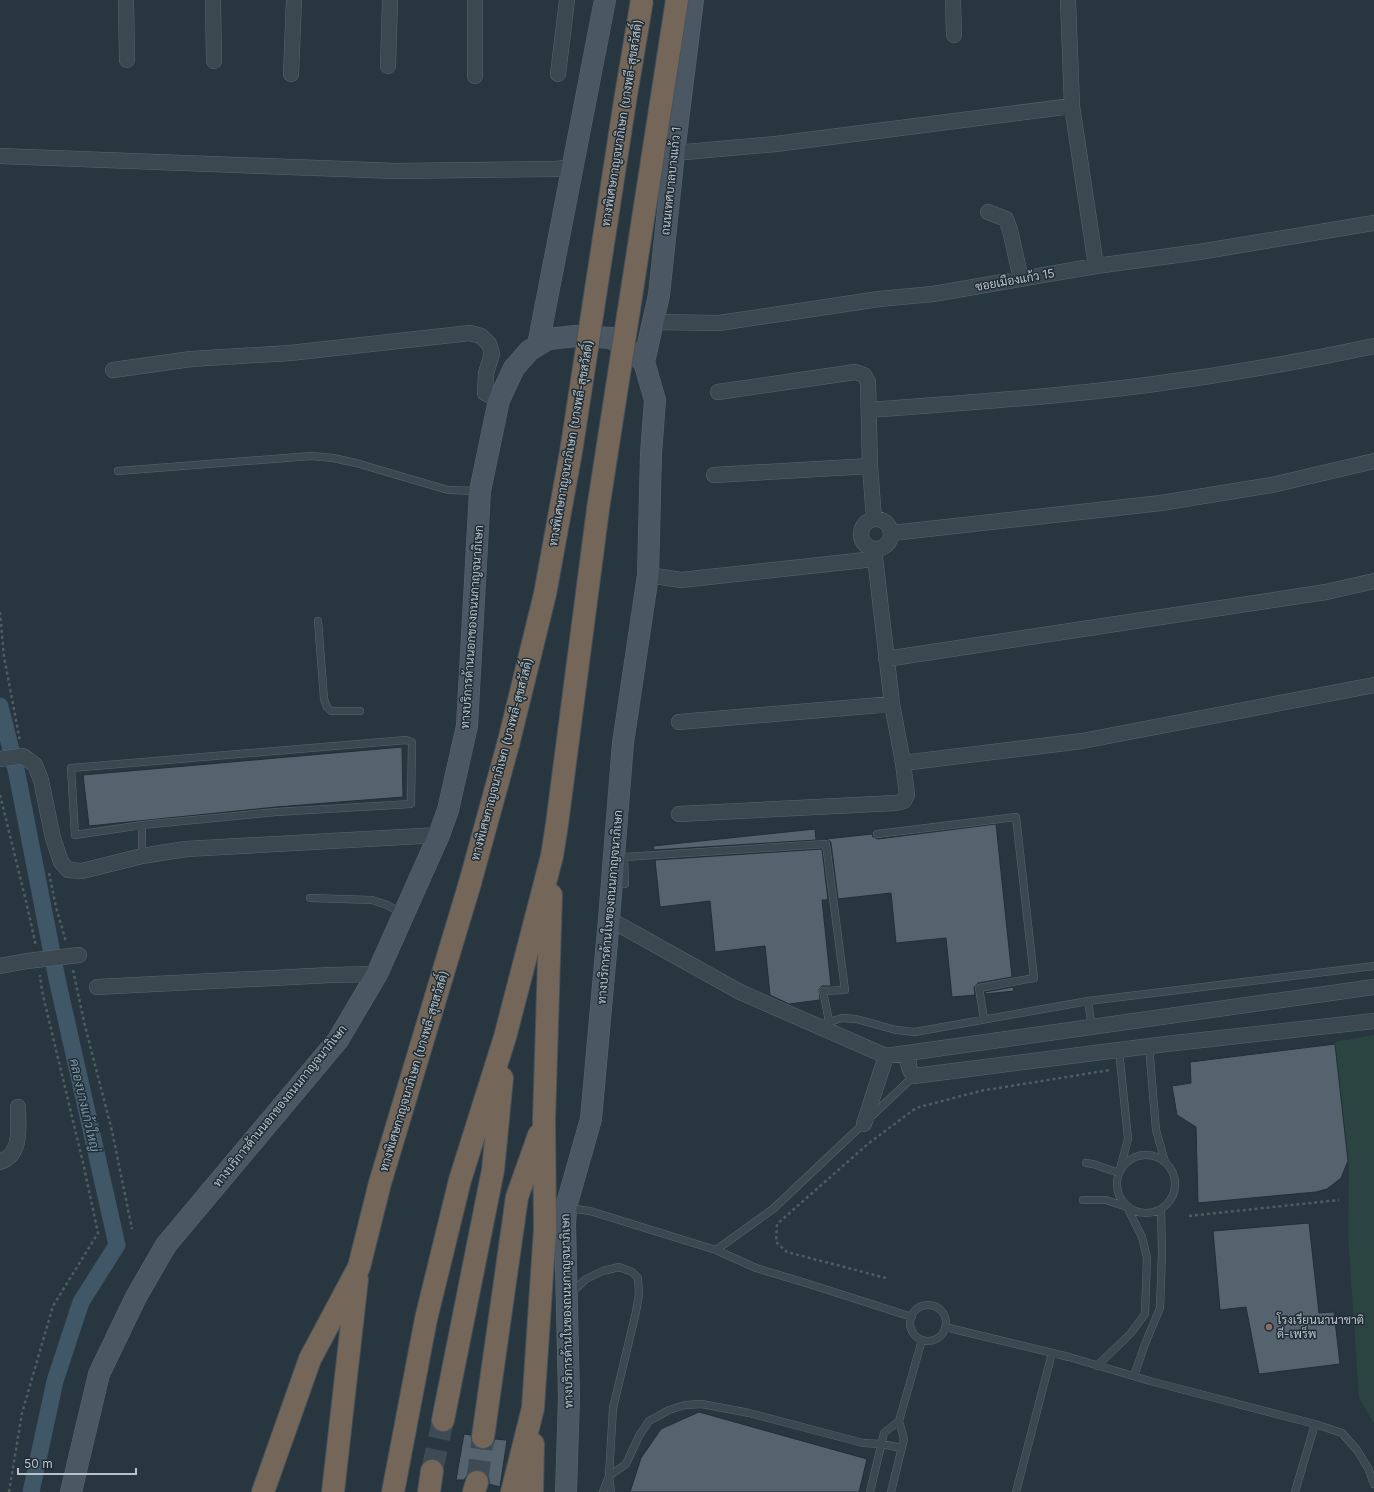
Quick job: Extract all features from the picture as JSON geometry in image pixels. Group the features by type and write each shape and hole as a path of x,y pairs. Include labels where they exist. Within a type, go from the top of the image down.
{"highway":[{"name":"ทางพิเศษกาญจนาภิเษก (บางพลี-สุขสวัสดิ์)","path":"263,1492 310,1359 359,1267 380,1183 470,883 509,740 545,594 571,452 642,0"},
{"path":"393,1492 426,1319 460,1180 505,1037 552,856 605,462 677,0"},
{"path":"532,1492 533,1408 545,1229 544,1120 552,856"},
{"path":"443,1420 493,1170 505,1037"},
{"path":"483,1437 517,1196 544,1120"},
{"path":"333,1492 359,1267"},
{"path":"512,1492 533,1408"},
{"path":"429,1492 432,1471"}],"main road":[{"path":"538,345 605,0"},
{"name":"ถนนเทศบาลบางแก้ว 1","path":"644,362 659,295 674,153 693,0"},
{"name":"ทางบริการด้านนอกของถนนกาญจนาภิเษก","path":"71,1492 99,1374 136,1296 162,1252 171,1240 338,1040 377,974 439,835 448,810 467,726 480,491 499,400 514,368 529,350 548,339 576,336 612,338 644,362"},
{"name":"ทางบริการด้านในของถนนกาญจนาภิเษก","path":"566,1492 569,1396 565,1224 566,1208 591,1119 623,743 648,576 651,454 655,400 644,362"}],"street":[{"path":"126,0 127,60"},
{"path":"213,0 214,61"},
{"path":"291,74 294,0"},
{"path":"388,66 390,0"},
{"path":"475,0 475,76"},
{"path":"558,74 567,0"},
{"path":"953,0 954,34"},
{"path":"1068,0 1072,106 1096,266"},
{"path":"674,153 776,144 1072,106"},
{"path":"0,156 396,171 556,169 573,166"},
{"path":"988,212 1006,220 1010,230 1021,279"},
{"name":"ซอยเมืองแก้ว 15","path":"654,322 719,323 879,300 933,294 1096,266 1199,252 1374,223"},
{"path":"113,370 139,365 191,359 290,353 470,333 481,336 489,344 492,354 485,378 485,393 499,400"},
{"path":"869,410 1012,399 1147,385 1312,359 1374,346"},
{"path":"718,392 855,372 864,375 868,382 870,466 874,519"},
{"path":"892,533 1161,503 1272,485 1374,461"},
{"path":"714,475 870,466"},
{"path":"648,576 681,580 874,554 887,546 891,540 892,533 886,522 880,519 874,519 867,522 862,527 861,534 862,541 874,554 892,704 903,763 907,795 904,801 895,803 679,814"},
{"path":"886,659 1318,594 1374,581"},
{"path":"903,763 1082,741 1374,684"},
{"path":"679,722 892,704"},
{"path":"0,759 23,756 35,765 41,780 61,862 68,870 82,871 142,856 186,849 439,835"},
{"path":"609,919 740,992 824,1024 886,1056 1374,987"},
{"path":"0,966 74,955"},
{"path":"97,987 377,974"},
{"path":"912,1053 909,1058 908,1065 914,1076 1149,1046 1374,1021"},
{"path":"864,1124 886,1056"},
{"path":"0,1162 12,1154 17,1145 18,1107"}],"lane":[{"path":"118,472 311,456 333,458 356,463 448,490 480,491"},
{"path":"318,621 324,699 327,707 331,711 360,711"},
{"path":"406,740 412,742 411,804 276,812 142,825 76,835 71,768 406,740"},
{"path":"877,834 1016,817 1034,978 979,988 984,1019"},
{"path":"142,825 142,856"},
{"path":"625,884 624,857 826,844 845,990 823,991 824,1024 842,1018 856,1019 896,1030 915,1032 1088,1001 1374,966"},
{"path":"310,898 372,900 387,905 404,914"},
{"path":"1088,1001 1092,1028"},
{"path":"1083,1200 1106,1200 1143,1214 1152,1213 1161,1209 1170,1199 1175,1187 1173,1173 1165,1162 1156,1130 1149,1046"},
{"path":"1097,1366 1131,1333 1145,1314 1147,1258 1142,1237 1121,1200 1117,1191 1116,1182 1128,1139 1119,1050"},
{"path":"716,1250 773,1209 914,1076"},
{"path":"1118,1173 1130,1159 1139,1156 1152,1156 1165,1162"},
{"path":"1086,1163 1118,1173"},
{"path":"566,1208 590,1211 716,1250 756,1268 912,1316"},
{"path":"1134,1376 1160,1308 1162,1253 1161,1209"},
{"path":"567,1297 586,1279 603,1271 619,1268 632,1272 638,1278 639,1294 636,1312 613,1408 610,1476 611,1492"},
{"path":"925,1306 936,1307 944,1316 945,1327 939,1337 928,1341 922,1340 913,1333 911,1328 912,1316 919,1308 925,1306"},
{"path":"945,1327 1052,1353 1315,1424 1342,1434 1357,1450 1368,1468 1374,1484"},
{"path":"891,1492 904,1439 899,1421 922,1340"},
{"path":"1016,1492 1052,1353"},
{"path":"603,1492 610,1476 626,1464 639,1436 649,1421 669,1410 686,1406 702,1404 749,1413 863,1444 881,1444 902,1448"},
{"path":"870,1492 884,1433 899,1421"},
{"path":"1295,1492 1315,1424"}],"path":[{"path":"0,612 4,657 23,756"},
{"path":"0,795 25,897 33,960 42,991 98,1233 52,1306 22,1413 9,1492"},
{"path":"48,870 56,907 74,955 85,1026 112,1131 132,1229"},
{"path":"886,1278 787,1252 776,1242 777,1224 869,1143 916,1108 980,1092 1111,1070"},
{"path":"1189,1216 1339,1200"}],"green space":[{"path":"1374,1035 1374,1424 1359,1398 1348,1236 1349,1168 1335,1042"}],"building":[{"path":"402,747 403,797 276,807 89,826 83,775"},
{"path":"996,824 1012,977 978,983 974,987 975,995 952,997 946,938 896,943 891,893 838,899 831,843 826,839 872,834 873,837 878,839"},
{"path":"815,829 816,840 654,850 653,846"},
{"path":"822,849 828,900 822,900 831,986 822,986 819,989 820,1000 789,1004 770,995 765,946 715,952 710,901 660,907 655,860"},
{"path":"1013,987 1014,991 985,994 985,992"},
{"path":"1335,1044 1348,1161 1341,1178 1327,1189 1316,1192 1198,1203 1196,1127 1177,1115 1172,1086 1191,1083 1190,1062"},
{"path":"1309,1223 1319,1313 1334,1312 1340,1364 1259,1374 1246,1307 1220,1310 1213,1231"},
{"path":"699,1412 867,1459 859,1492 630,1492 641,1458 661,1429"},
{"path":"464,1434 471,1435 472,1442 476,1447 481,1449 488,1448 493,1444 495,1439 507,1440 500,1487 489,1484 489,1479 486,1474 480,1470 474,1470 469,1473 464,1480 456,1480"}],"waterway":[{"name":"คลองบางแก้วใหญ่","path":"0,706 17,774 57,979 117,1245 81,1302 55,1381 31,1492"}],"tunnel":[{"path":"432,1471 443,1420"},
{"path":"477,1482 483,1437"}],"place":[{"name":"โรงเรียนนานาชาติ ดี-เพร็พ","path":"1269,1327"}]}
